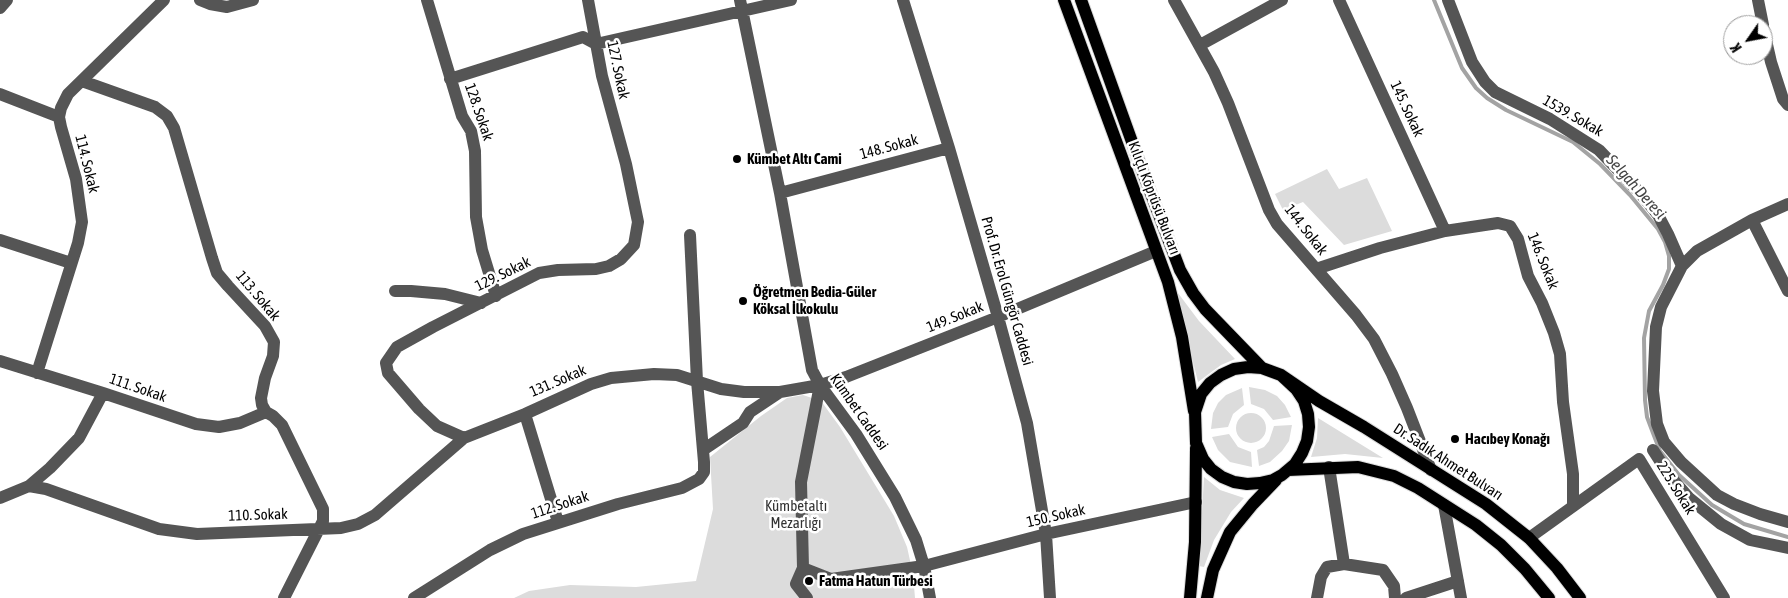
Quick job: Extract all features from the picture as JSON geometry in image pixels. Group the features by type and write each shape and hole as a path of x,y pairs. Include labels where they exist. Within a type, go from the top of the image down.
{"main road":[{"name":"Kılıçlı Köprüsü Bulvarı","path":"1064,0 1176,307 1195,412"},
{"name":"Kılıçlı Köprüsü Bulvarı","path":"1081,0 1180,270 1205,309 1262,368"},
{"path":"1190,598 1196,502 1195,412 1201,394 1210,383 1221,375 1241,368 1262,368 1281,375 1296,389 1304,401 1309,427 1307,441 1302,453 1253,504 1230,532 1213,570 1206,598"},
{"name":"Dr. Sadık Ahmet Bulvarı","path":"1281,375 1319,401 1486,504 1529,538 1557,568 1580,598"},
{"path":"1196,443 1203,459 1212,469 1234,482 1260,483 1273,480 1285,472 1329,467 1358,467 1394,476 1418,488 1476,525 1501,545 1525,569 1545,596"}],"street":[{"path":"0,8 7,0"},
{"path":"0,94 59,117 64,100 68,94 164,0"},
{"path":"200,0 227,7 253,0"},
{"name":"128. Sokak","path":"427,0 462,116 471,131 475,152 476,217 482,250 496,296"},
{"name":"127. Sokak","path":"588,0 604,85 620,147"},
{"path":"450,79 583,37 596,44 741,5 791,0"},
{"name":"Prof. Dr. Erol Güngör Caddesi","path":"903,0 949,148 998,317 1026,423 1046,534 1050,598"},
{"name":"144. Sokak","path":"1174,0 1200,45 1228,103 1277,224 1356,315 1374,340 1392,374 1431,470"},
{"path":"1200,45 1282,0"},
{"name":"145. Sokak","path":"1339,0 1445,231"},
{"name":"1539. Sokak","path":"1448,0 1472,62 1486,82 1495,92 1550,119 1582,137 1599,150 1641,194 1658,215 1682,266"},
{"path":"1758,0 1761,15"},
{"name":"Kümbet Caddesi","path":"741,5 780,194 812,370 820,385 856,434 884,477 916,540 924,566 930,598"},
{"path":"1772,65 1783,99 1788,105"},
{"name":"113. Sokak","path":"82,81 154,107 167,116 174,128 217,272 265,326 274,342 273,356 265,378 261,398 266,412"},
{"name":"114. Sokak","path":"37,372 78,243 82,222 76,179 59,117"},
{"name":"129. Sokak","path":"464,438 437,426 419,409 393,380 388,373 386,363 397,346 539,273 558,270 596,269 609,266 621,259 634,245 638,222 626,164 620,147"},
{"name":"148. Sokak","path":"780,194 949,148"},
{"path":"1788,204 1752,220 1697,251 1682,266 1661,307 1654,348 1654,410 1664,442 1681,462 1717,494 1734,504 1788,522"},
{"path":"1752,220 1788,291"},
{"name":"146. Sokak","path":"1316,269 1380,248 1445,231 1498,223 1510,226 1518,239 1528,276 1542,303 1560,354 1563,402 1573,474 1573,506"},
{"name":"112. Sokak","path":"414,598 505,542 558,522 691,485 699,479 704,472 697,381 690,235"},
{"path":"0,240 71,263"},
{"name":"149. Sokak","path":"820,385 846,377 998,317 1156,251"},
{"path":"395,291 412,290 444,294 481,303"},
{"name":"111. Sokak","path":"0,361 196,424 219,427 240,423 266,412"},
{"name":"131. Sokak","path":"464,438 525,414 591,384 611,378 654,374 677,375 721,389 780,392"},
{"path":"703,450 743,423 750,412 780,392 820,385 801,482 803,568 796,584 807,598"},
{"path":"0,498 29,486 50,468 79,438 103,393"},
{"path":"266,412 282,425 323,509 324,521 284,598"},
{"path":"525,414 558,522"},
{"name":"110. Sokak","path":"29,486 46,489 160,529 197,534 320,530 358,524 375,515 464,438"},
{"path":"1639,459 1664,442"},
{"path":"1653,450 1669,475 1689,498 1721,524 1750,540 1788,548"},
{"name":"225. Sokak","path":"1529,538 1639,459 1724,598"},
{"path":"1329,467 1344,564"},
{"name":"150. Sokak","path":"803,568 831,578 924,566 1046,534 1196,502"},
{"path":"1444,505 1461,598"},
{"path":"1317,598 1321,577 1327,567 1344,564 1383,570 1394,586 1395,598"},
{"path":"1406,598 1458,582"}],"green space":[{"path":"1327,169 1339,189 1367,178 1392,231 1344,245 1303,202 1283,210 1275,194"},
{"path":"1178,293 1199,321 1235,359 1221,365 1198,382 1176,294"},
{"path":"1249,387 1265,390 1277,396 1285,405 1291,417 1273,420 1264,409 1251,404"},
{"path":"1242,388 1244,405 1233,414 1228,427 1211,429 1213,413 1218,403 1226,395"},
{"name":"Kümbetaltı Mezarlığı","path":"803,395 821,401 840,427 894,516 907,547 913,574 915,598 514,598 529,591 570,585 636,587 696,581 713,509 710,457 761,416 787,398"},
{"path":"1251,413 1262,417 1266,428 1262,439 1251,443 1240,439 1236,428 1240,417"},
{"path":"1318,418 1383,458 1345,454 1311,457 1317,438"},
{"path":"1292,425 1289,441 1282,451 1270,462 1259,466 1257,450 1264,447 1269,441 1274,426"},
{"path":"1229,434 1238,447 1251,452 1252,467 1230,462 1218,450 1212,437"},
{"path":"1204,477 1220,490 1244,498 1231,512 1214,540 1204,567 1199,566"}],"waterway":[{"name":"Selgah Deresi","path":"1434,0 1462,68 1476,88 1487,98 1506,110 1573,142 1600,164 1630,195 1658,229 1665,242 1669,256 1669,269 1649,311 1644,338 1647,417 1660,451 1679,475 1712,505 1744,524 1788,537"}],"place":[{"name":"Kümbet Altı Cami","path":"737,159"},
{"name":"Öğretmen Bedia-Güler Köksal İlkokulu","path":"743,301"},
{"name":"Hacıbey Konağı","path":"1455,439"},
{"name":"Fatma Hatun Türbesi","path":"809,581"}]}
